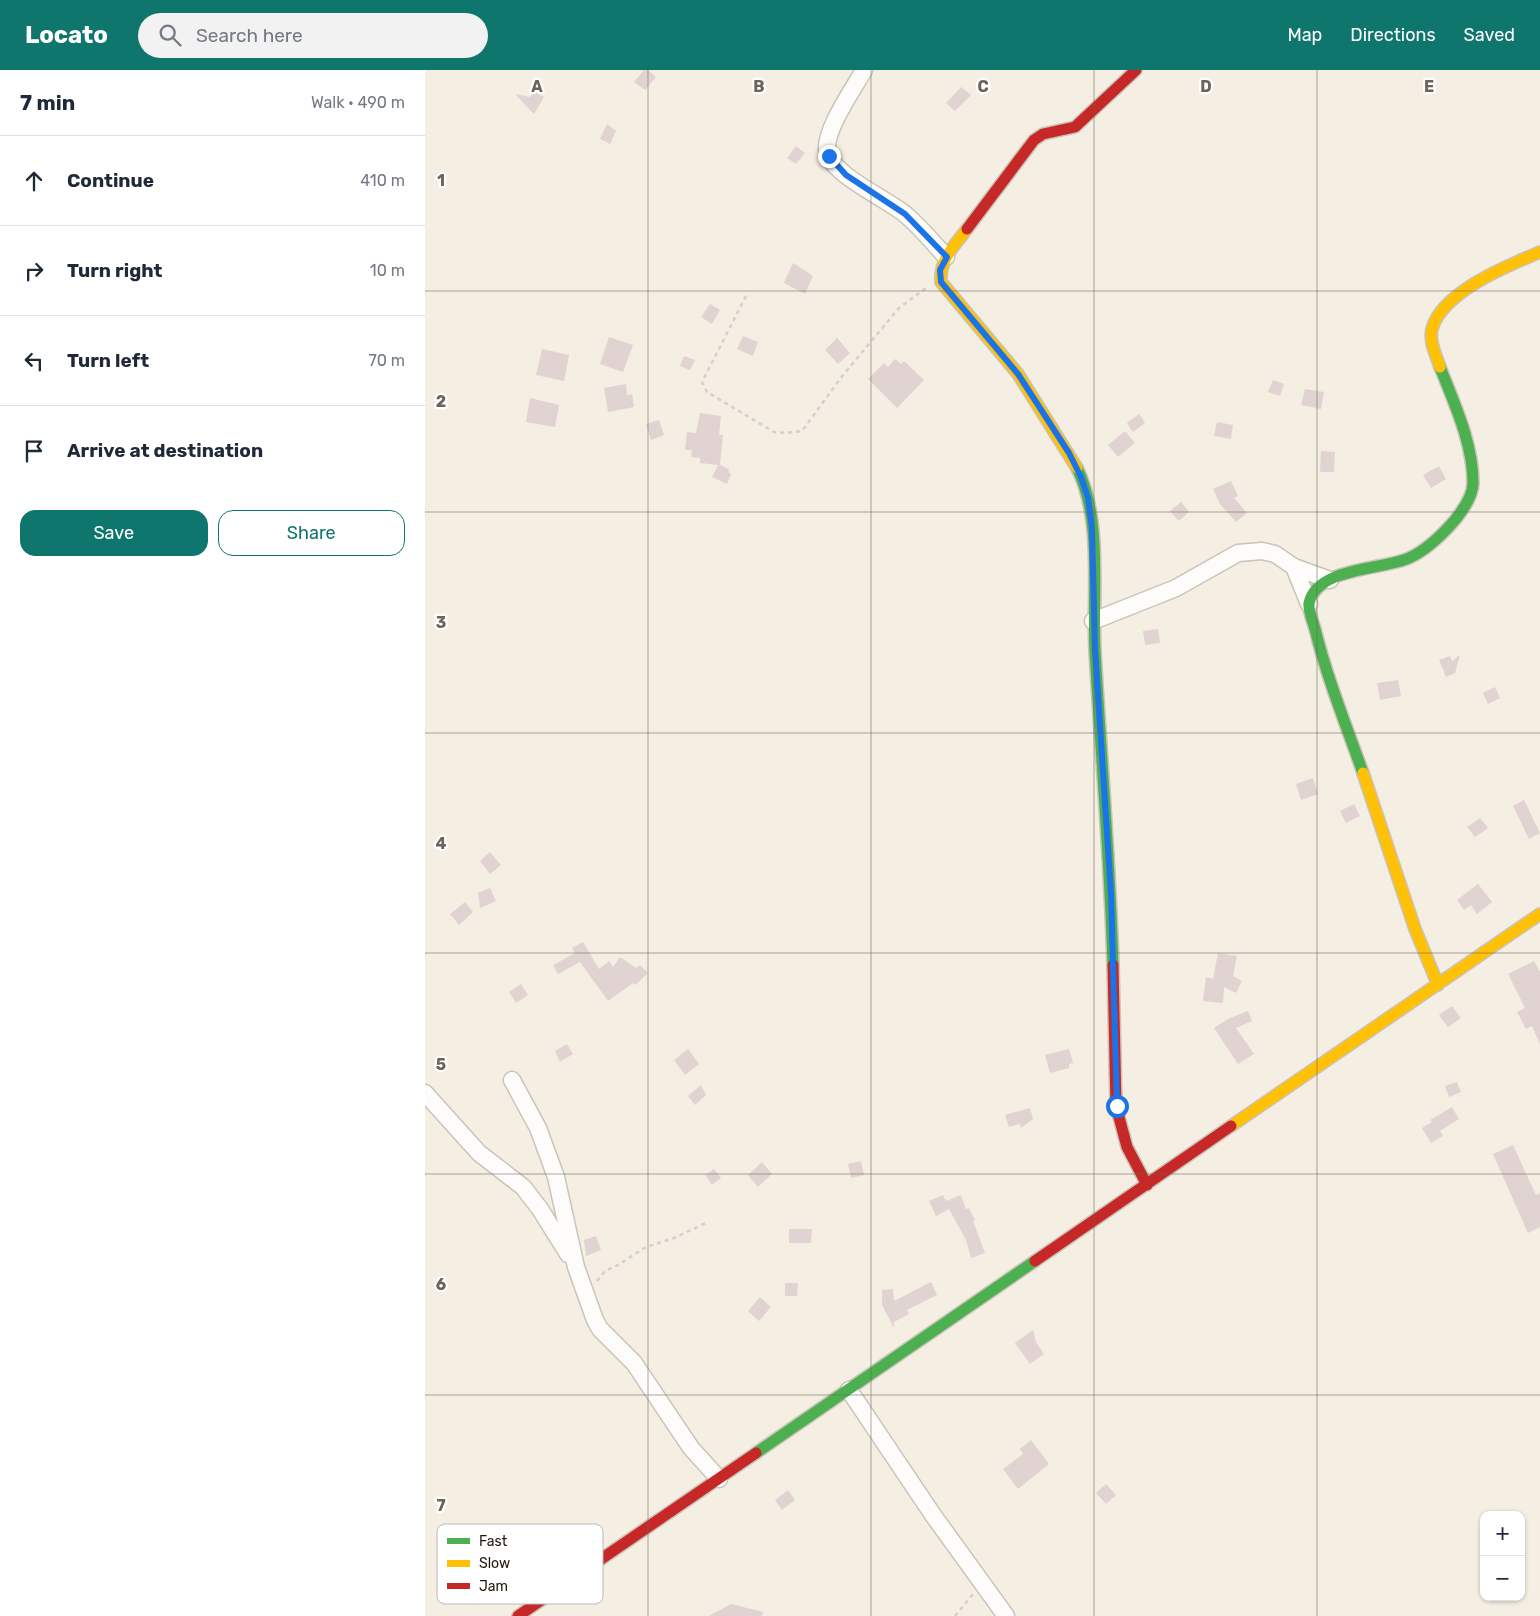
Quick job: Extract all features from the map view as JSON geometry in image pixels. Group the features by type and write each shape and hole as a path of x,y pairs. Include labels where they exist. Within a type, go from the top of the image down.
{"main road":[{"path":"1136,70 1070,130 1043,133 1033,140 947,257 940,270 941,282 1018,374 1069,453 1081,477 1088,498 1092,528 1093,621 1111,885 1117,1113 1126,1148 1147,1185"},
{"path":"1438,985 1415,929 1392,864 1375,808 1323,660 1309,604 1315,590 1330,580 1380,564 1409,558 1464,511 1471,494 1472,475 1463,432 1432,346 1431,331 1439,315 1454,300 1478,282 1540,252"},
{"path":"603,1558 1540,914"},
{"path":"518,1616 536,1604"}],"street":[{"path":"864,70 837,116 828,144 829,156 846,175 905,214 947,257"},
{"path":"1093,621 1176,588 1238,553 1262,551 1275,554 1294,567 1330,580"},
{"path":"1294,567 1309,604"},
{"path":"512,1080 537,1128 557,1177 576,1267 600,1329 634,1363 691,1448 719,1479"},
{"path":"425,1093 479,1153 514,1179 531,1196 576,1267"},
{"path":"849,1390 933,1515 1006,1616"}],"path":[{"path":"746,296 702,382 707,392 774,432 787,433 802,430 843,375 899,308 931,285 941,282"},
{"path":"586,1296 605,1271 619,1265 646,1247 674,1238 706,1223"},
{"path":"955,1616 981,1582"}],"building":[{"path":"644,70 648,70 656,77 645,90 634,82"},
{"path":"961,87 971,95 955,111 946,103"},
{"path":"534,91 544,97 534,114 515,94 530,97"},
{"path":"607,124 616,131 610,144 600,139"},
{"path":"796,146 805,153 796,164 787,158"},
{"path":"793,263 813,276 805,294 784,283"},
{"path":"710,304 720,310 712,324 701,317"},
{"path":"743,336 758,342 753,356 737,349"},
{"path":"609,337 633,345 623,372 600,364"},
{"path":"837,338 850,353 838,364 825,350"},
{"path":"542,349 569,355 564,381 536,375"},
{"path":"684,356 695,360 690,370 680,366"},
{"path":"895,359 901,364 904,361 924,380 897,408 868,379 884,363 888,367"},
{"path":"1273,380 1284,384 1280,396 1268,392"},
{"path":"626,384 627,395 632,394 634,407 608,412 604,388"},
{"path":"1305,389 1324,392 1321,409 1301,405"},
{"path":"530,398 559,405 555,427 526,422"},
{"path":"700,413 721,416 719,435 723,435 720,465 729,469 728,472 731,474 727,484 712,477 718,465 700,463 700,458 691,457 692,450 685,450 687,432 696,433"},
{"path":"1139,414 1145,423 1133,432 1127,423"},
{"path":"659,420 664,435 651,440 646,424"},
{"path":"1217,422 1233,425 1231,439 1214,436"},
{"path":"1125,431 1135,443 1118,457 1108,445"},
{"path":"1321,451 1335,452 1334,472 1320,472"},
{"path":"1439,466 1446,479 1431,488 1423,475"},
{"path":"1231,481 1238,496 1234,498 1247,513 1236,522 1220,504 1213,489"},
{"path":"1181,502 1189,512 1179,521 1170,511"},
{"path":"1158,629 1160,643 1145,645 1143,631"},
{"path":"1460,655 1455,673 1446,677 1439,660 1450,656 1452,661"},
{"path":"1398,680 1401,696 1380,700 1377,683"},
{"path":"1495,687 1500,698 1488,704 1483,693"},
{"path":"1313,778 1318,794 1301,800 1296,784"},
{"path":"1524,800 1540,833 1529,839 1513,806"},
{"path":"1354,804 1360,816 1346,823 1340,811"},
{"path":"1480,818 1488,828 1475,837 1467,827"},
{"path":"490,852 501,865 490,874 480,861"},
{"path":"1478,884 1492,902 1477,914 1471,905 1464,910 1457,900"},
{"path":"490,888 496,901 480,908 478,893"},
{"path":"465,902 473,912 459,925 450,914"},
{"path":"583,942 599,969 609,961 613,967 620,957 636,968 640,965 648,973 635,985 633,983 608,1001 580,962 558,974 553,965 575,953 572,948"},
{"path":"1218,953 1237,956 1233,976 1242,981 1236,993 1224,987 1223,1003 1203,1001 1206,977 1213,979"},
{"path":"1534,961 1540,972 1540,1044 1532,1026 1526,1029 1517,1012 1525,1008 1508,974"},
{"path":"521,984 528,995 516,1003 509,992"},
{"path":"1452,1006 1461,1018 1448,1027 1439,1015"},
{"path":"1248,1011 1252,1021 1236,1028 1254,1054 1238,1064 1214,1028 1228,1019"},
{"path":"567,1044 573,1054 560,1062 555,1051"},
{"path":"688,1049 699,1064 685,1075 674,1060"},
{"path":"1069,1049 1073,1063 1069,1064 1069,1068 1050,1073 1045,1055"},
{"path":"1457,1082 1461,1092 1449,1097 1445,1086"},
{"path":"701,1085 706,1095 695,1105 688,1096"},
{"path":"1452,1107 1459,1119 1440,1131 1443,1136 1431,1143 1422,1128 1432,1122 1430,1120"},
{"path":"1030,1108 1033,1119 1021,1128 1020,1124 1009,1127 1005,1115"},
{"path":"1513,1145 1536,1195 1540,1193 1540,1227 1528,1233 1493,1154"},
{"path":"861,1161 864,1175 851,1178 848,1164"},
{"path":"762,1162 772,1174 758,1187 748,1175"},
{"path":"714,1169 721,1178 712,1185 705,1175"},
{"path":"943,1195 946,1201 961,1195 966,1209 969,1208 975,1220 973,1221 985,1253 971,1258 966,1240 949,1209 936,1216 929,1201"},
{"path":"789,1229 812,1229 811,1243 789,1243"},
{"path":"596,1236 601,1250 586,1256 584,1240"},
{"path":"931,1282 937,1295 907,1310 909,1314 894,1322 894,1328 882,1305 882,1290 893,1289 894,1301"},
{"path":"785,1283 798,1283 797,1296 785,1296"},
{"path":"760,1297 771,1307 759,1321 748,1311"},
{"path":"1033,1330 1036,1342 1044,1354 1030,1364 1015,1343"},
{"path":"1031,1440 1049,1464 1018,1489 1003,1469 1023,1454 1020,1449"},
{"path":"1106,1484 1116,1495 1106,1504 1096,1493"},
{"path":"788,1490 795,1500 782,1510 775,1500"},
{"path":"731,1604 763,1612 762,1616 709,1616"}],"traffic: fast":[{"path":"1363,773 1325,665 1309,603 1315,591 1324,582 1337,576 1398,562 1422,551 1445,531 1467,503 1473,488 1470,453 1462,423 1440,367"},
{"path":"1077,468 1085,488 1090,511 1095,558 1094,629 1108,847 1113,965"},
{"path":"756,1453 1035,1261"}],"traffic: slow":[{"path":"967,229 945,260 941,282 1018,374 1077,468"},
{"path":"1440,367 1433,348 1431,334 1438,316 1448,303 1477,282 1540,252"},
{"path":"1363,773 1415,929 1438,985"},
{"path":"1231,1126 1540,914"}],"traffic: jam":[{"path":"967,229 1034,140 1043,134 1075,127 1136,70"},
{"path":"1113,965 1116,1106 1127,1147 1147,1185"},
{"path":"1035,1261 1231,1126"},
{"path":"603,1558 756,1453"},
{"path":"518,1616 536,1604"}],"route":[{"path":"829,156 846,175 905,214 923,230 947,257 939,274 941,282 1018,374 1069,453 1081,477 1088,498 1092,528 1092,597 1111,894 1117,1106"}]}
